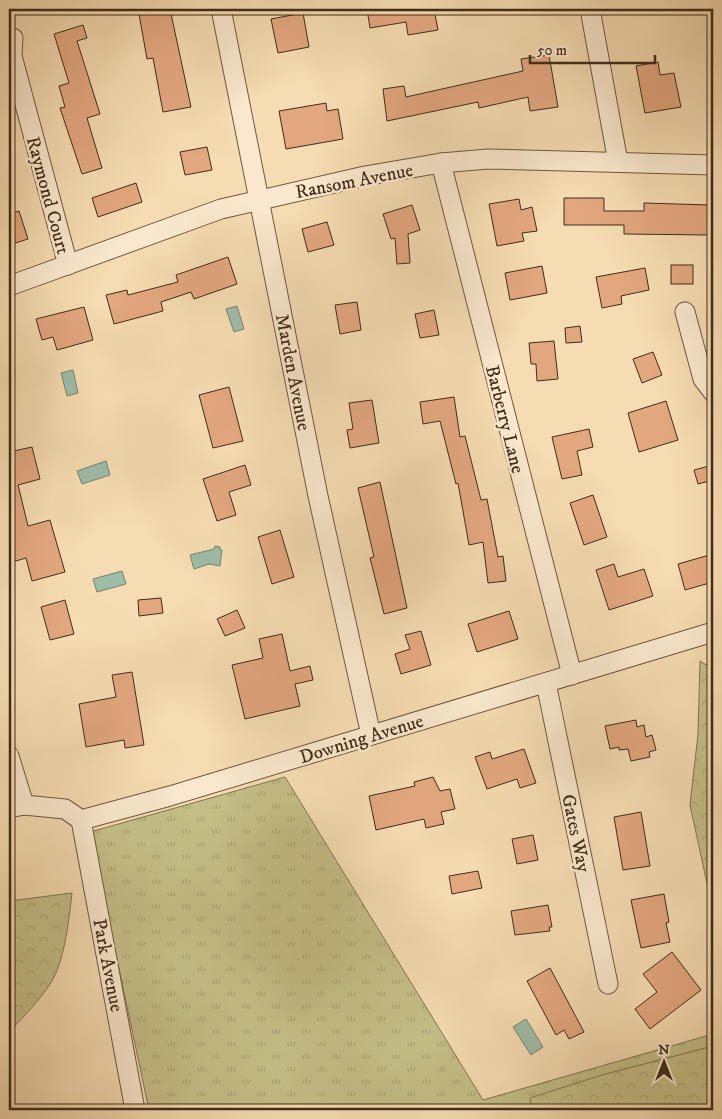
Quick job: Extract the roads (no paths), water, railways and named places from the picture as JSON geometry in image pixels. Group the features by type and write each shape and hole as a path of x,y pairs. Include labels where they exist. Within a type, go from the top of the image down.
{"street":[{"name":"Marden Avenue","path":"221,9 318,496 371,735"},
{"path":"590,9 618,162"},
{"name":"Raymond Court","path":"12,38 12,56 68,265"},
{"name":"Ransom Avenue","path":"9,286 221,208 356,178 442,163 488,159 713,165"},
{"name":"Barberry Lane","path":"442,163 572,675"},
{"path":"685,312 703,378 713,392"},
{"name":"Downing Avenue","path":"81,820 170,796 713,632"},
{"name":"Gates Way","path":"546,683 608,984"},
{"path":"9,756 16,806 65,809 81,820"},
{"name":"Park Avenue","path":"81,820 135,1110"}]}
